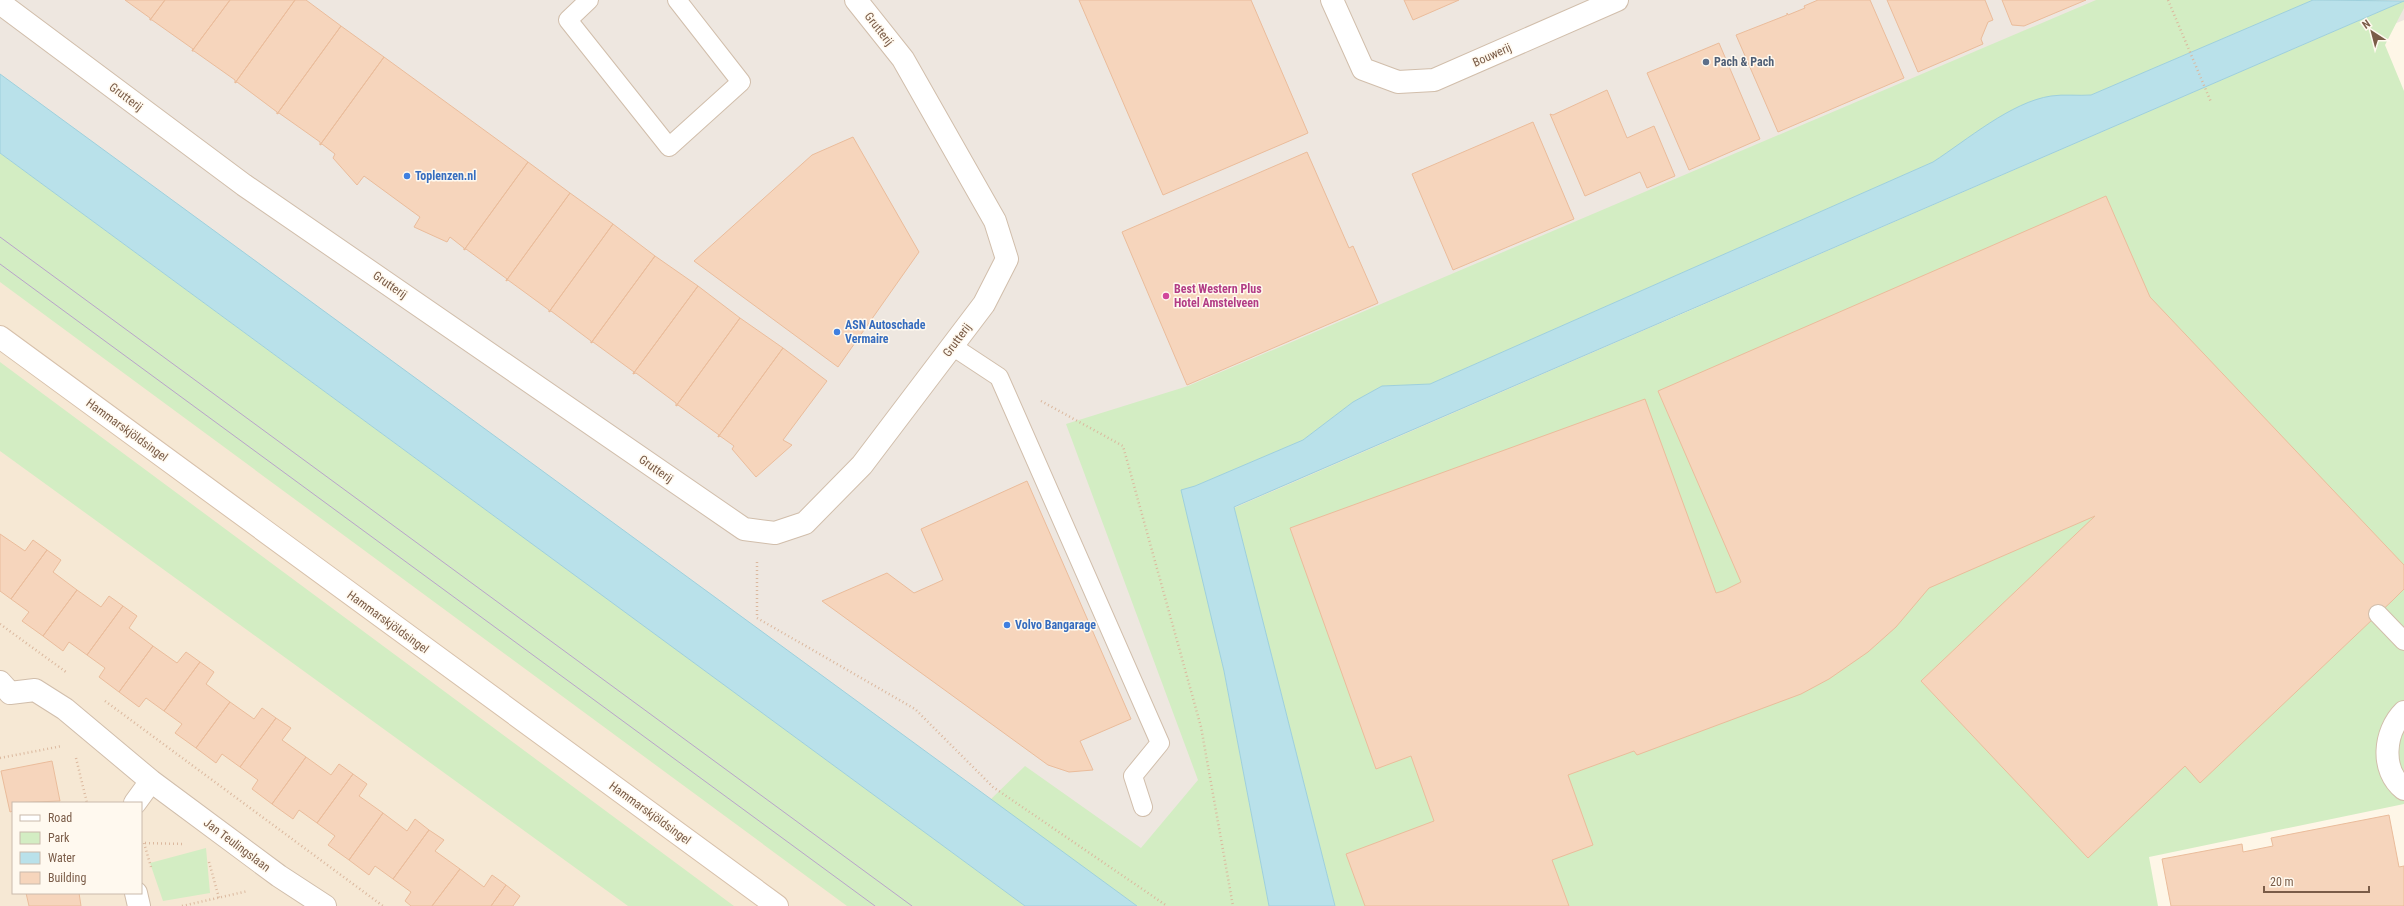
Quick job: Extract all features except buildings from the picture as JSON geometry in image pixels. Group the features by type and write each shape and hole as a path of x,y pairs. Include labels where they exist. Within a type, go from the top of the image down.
{"street":[{"name":"Grutterij","path":"0,3 250,189 744,529 775,533 805,523 862,465 984,304 1007,259 995,221 902,59 856,0"},
{"name":"Bouwerij","path":"1332,0 1363,69 1398,82 1434,80 1617,0"},
{"name":"Hammarskjöldsingel","path":"0,337 776,906"},
{"name":"Jan Teulingslaan","path":"0,682 10,693 34,690 64,709 151,781 279,876 325,906"},
{"path":"2404,712 2392,728 2386,752 2391,772 2404,789"},
{"path":"136,802 151,781"},
{"path":"136,894 139,906"}],"lane":[{"path":"590,0 568,20 668,147 742,82 677,0"},
{"path":"952,346 999,377 1160,743 1132,776 1143,807"},
{"path":"2378,614 2404,641"}],"path":[{"path":"2168,0 2211,102"},
{"path":"1040,400 1123,446 1201,727 1233,906"},
{"path":"758,531 757,618 915,708 993,787 1167,906"},
{"path":"0,624 68,673"},
{"path":"99,696 383,906"},
{"path":"0,758 66,746"},
{"path":"142,843 190,844"},
{"path":"208,855 219,898"},
{"path":"182,906 254,890 279,876"}],"shaded area":[{"path":"0,0 2404,0 2404,20 1663,321 1300,906 958,906 0,95"},
{"path":"0,281 860,906 0,906"}],"green space":[{"path":"2096,0 2313,0 2091,95 2051,96 1997,120 1933,162 1430,384 1382,386 1353,402 1303,440 1195,486 1182,490 1224,671 1269,906 1137,906 990,800 1025,766 1141,848 1198,780 1066,424 1188,386"},
{"path":"2404,1 2404,8 2385,45 2404,91 2404,804 2149,857 2158,906 1335,906 1234,508"},
{"path":"0,153 1025,906 847,906 0,282"},
{"path":"0,362 734,906 628,906 0,451"},
{"path":"206,848 210,893 163,901 150,863"}],"water":[{"path":"2313,0 2404,1 1234,507 1335,906 1269,906 1224,671 1181,490 1195,486 1303,440 1353,402 1382,386 1430,384 1933,162 1990,123 2020,106 2051,96 2091,95"},
{"path":"0,74 1137,906 1025,906 0,153"}],"tram line":[{"path":"0,237 912,906"},
{"path":"0,264 875,906"}],"place":[{"name":"Pach & Pach","path":"1706,62"},
{"name":"Toplenzen.nl","path":"407,176"},
{"name":"Best Western Plus Hotel Amstelveen","path":"1166,296"},
{"name":"ASN Autoschade Vermaire","path":"837,332"},
{"name":"Volvo Bangarage","path":"1007,625"}]}
